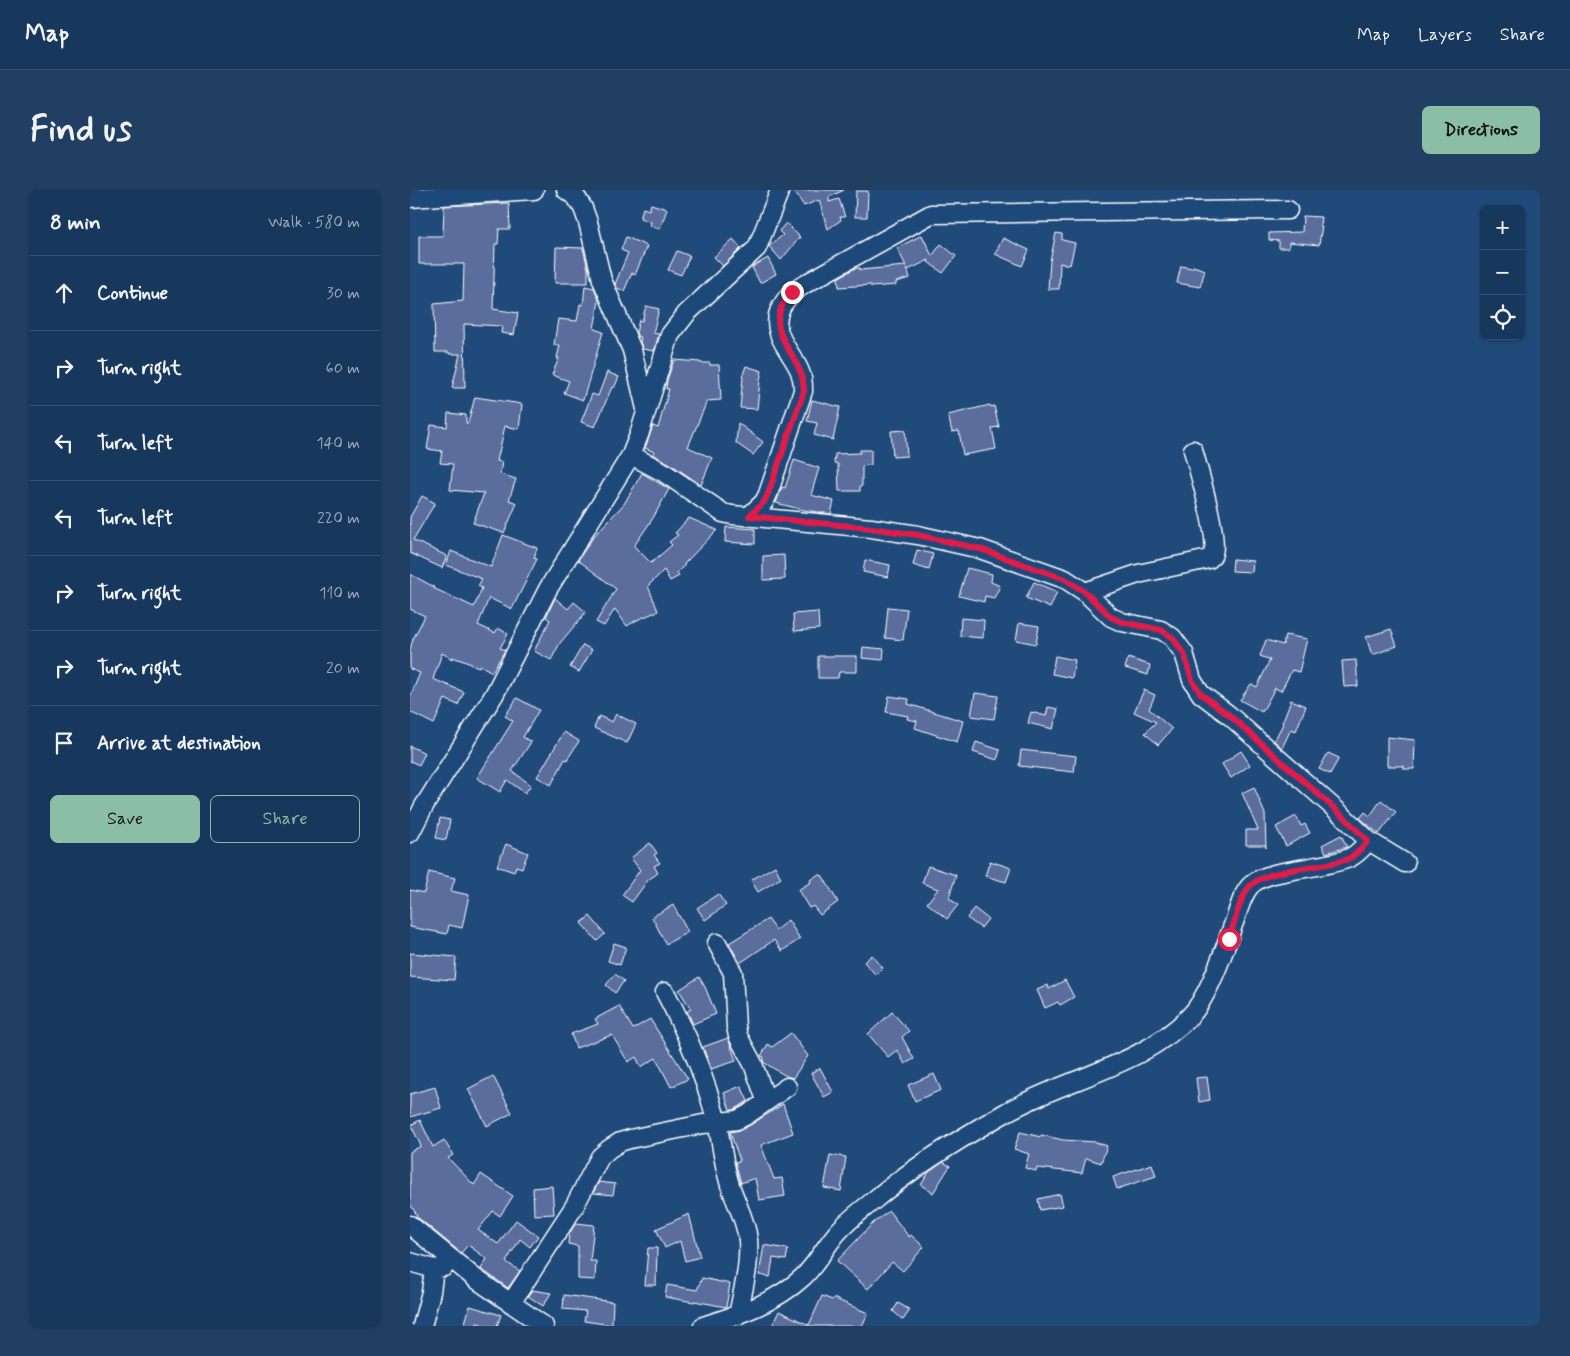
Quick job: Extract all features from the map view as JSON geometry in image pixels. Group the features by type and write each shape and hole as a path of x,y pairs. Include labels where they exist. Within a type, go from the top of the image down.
{"street":[{"path":"410,198 534,190"},
{"path":"566,190 576,197 583,208 602,280 632,350 646,411"},
{"path":"410,833 424,806 494,695 548,589 631,455 670,335 687,313 757,248 780,190"},
{"path":"749,516 764,502 768,494 804,391 804,381 800,369 781,337 778,320 783,302 792,292 805,284 931,214 1288,210"},
{"path":"1085,592 1138,574 1208,559 1214,553 1214,537 1193,450"},
{"path":"631,455 663,472 723,513 871,528 918,535 980,549 1065,579 1085,592 1111,617 1122,622 1161,630 1172,637 1184,654 1192,680 1201,694 1229,715 1343,816 1368,841 1405,863"},
{"path":"703,1326 738,1315 784,1292 804,1276 839,1231 874,1200 914,1169 1029,1100 1135,1055 1179,1026 1193,1014 1209,987 1229,939 1242,899 1250,885 1262,878 1300,868 1331,864 1349,858 1356,854 1368,841"},
{"path":"717,944 733,973 738,1036 753,1064 766,1100"},
{"path":"666,992 694,1054 716,1122 728,1179 748,1238 746,1274 738,1315"},
{"path":"511,1303 565,1222 600,1157 609,1148 630,1139 716,1122 737,1120 787,1087"},
{"path":"410,1224 454,1262 544,1326"},
{"path":"410,1262 434,1269 454,1262"},
{"path":"422,1326 431,1292 434,1269"}],"building":[{"path":"793,190 844,190 829,197 829,202 839,199 845,217 840,217 841,220 828,229 819,200 804,206"},
{"path":"856,191 868,191 867,217 855,217"},
{"path":"509,203 510,229 499,229 498,244 495,244 493,309 518,313 514,335 501,333 502,326 464,324 465,388 452,388 460,354 435,352 434,304 463,301 464,264 419,264 419,236 443,236 444,206"},
{"path":"651,204 667,209 660,229 650,226 651,222 640,218 643,208 649,210"},
{"path":"1303,216 1321,217 1320,226 1322,226 1319,245 1289,242 1289,248 1279,248 1279,241 1269,240 1269,233 1302,232"},
{"path":"786,223 800,237 781,260 769,246 783,235 779,231"},
{"path":"1056,233 1062,234 1062,240 1075,243 1070,265 1060,263 1059,289 1048,289 1050,261"},
{"path":"922,235 932,256 941,244 956,256 943,273 928,262 929,260 908,270 907,268 910,278 896,282 896,285 839,287 838,278 855,268 860,268 860,270 906,266 897,248"},
{"path":"626,237 647,246 635,275 632,273 624,291 617,288 615,284 628,253 621,250"},
{"path":"1003,238 1029,250 1022,266 995,254"},
{"path":"733,239 741,248 723,266 714,257"},
{"path":"556,247 583,248 588,269 588,283 555,283"},
{"path":"677,251 690,256 681,275 668,270"},
{"path":"768,258 776,274 760,283 752,267"},
{"path":"1181,266 1192,268 1193,266 1205,270 1200,287 1177,283"},
{"path":"585,286 594,288 599,300 594,329 603,332 583,400 564,393 569,381 552,375 559,358 557,358 560,345 554,345 558,319 577,321 580,304 583,305"},
{"path":"646,306 659,309 653,333 659,334 654,351 643,349 640,342 641,337 638,337 636,333 639,320 642,321"},
{"path":"674,360 719,365 721,400 707,401 688,447 712,458 701,485 652,454 654,452 645,448 653,426 658,428 669,389 666,389 667,380"},
{"path":"746,366 762,371 757,409 740,408 742,377"},
{"path":"607,372 619,377 614,388 612,387 595,427 581,422 592,394 598,396"},
{"path":"475,397 522,404 519,429 505,426 497,461 502,462 500,474 516,479 509,500 517,503 504,533 473,523 484,493 450,490 453,464 440,463 442,451 427,449 431,425 447,427 448,413 466,415 466,423 468,423"},
{"path":"812,400 840,407 833,440 814,435 817,423 807,421"},
{"path":"990,405 991,407 994,406 999,427 992,428 996,449 963,455 959,431 952,432 948,415"},
{"path":"738,423 763,442 753,455 736,443"},
{"path":"905,430 907,456 893,457 891,431"},
{"path":"860,450 871,450 871,465 862,466 862,486 860,486 860,491 839,491 838,464 834,463 835,454 860,453"},
{"path":"794,460 819,468 811,495 834,501 831,514 776,503 782,487 785,488"},
{"path":"642,473 669,489 653,518 634,546 651,563 672,545 669,542 678,535 675,533 689,518 717,530 677,572 679,576 670,581 664,570 648,586 658,611 627,626 615,609 604,626 596,622 616,589 578,560 594,536 624,504"},
{"path":"422,496 435,503 413,540 447,556 442,568 410,553 410,517"},
{"path":"726,527 755,529 755,544 725,542"},
{"path":"503,535 537,548 534,558 537,559 512,609 489,598 478,625 495,633 498,628 508,634 500,648 505,650 492,672 480,665 479,667 453,657 452,659 442,653 433,679 464,692 458,705 445,699 434,724 410,712 410,697 420,673 410,669 410,650 413,639 425,616 410,609 410,574 433,588 474,607 482,588 478,586 482,579 446,565 451,551 491,567"},
{"path":"917,550 933,554 929,570 913,565"},
{"path":"784,555 785,579 763,580 763,556"},
{"path":"1233,559 1253,561 1252,572 1232,571"},
{"path":"865,560 890,565 888,577 863,572"},
{"path":"967,568 992,574 991,582 1000,586 994,598 985,596 984,602 959,596"},
{"path":"1034,582 1057,592 1050,608 1026,598"},
{"path":"555,598 568,609 574,602 586,612 560,643 551,660 534,651 550,620 546,617"},
{"path":"888,607 907,609 903,640 885,638"},
{"path":"818,612 819,629 794,631 793,614"},
{"path":"961,618 984,620 983,638 960,636"},
{"path":"1019,623 1039,626 1036,644 1016,640"},
{"path":"1391,629 1397,646 1372,655 1366,637"},
{"path":"1285,635 1307,639 1299,672 1292,670 1281,691 1275,688 1262,712 1240,700 1251,684 1257,687 1270,660 1260,656 1266,640 1283,645"},
{"path":"583,645 592,650 579,672 570,667"},
{"path":"863,647 884,649 883,660 862,658"},
{"path":"818,656 857,656 857,672 839,672 838,678 818,678"},
{"path":"1055,656 1075,660 1072,678 1052,674"},
{"path":"1128,658 1150,665 1148,675 1125,668"},
{"path":"1356,660 1358,686 1344,687 1342,661"},
{"path":"1144,690 1155,695 1149,709 1172,729 1158,745 1145,733 1156,722 1134,712"},
{"path":"975,693 998,696 994,719 971,716"},
{"path":"889,696 909,699 908,704 963,721 957,742 915,728 917,721 907,719 908,716 886,712"},
{"path":"517,698 539,710 523,737 531,742 512,771 531,785 525,793 507,780 500,792 477,778 513,721 505,716"},
{"path":"1291,700 1306,706 1296,731 1291,729 1282,748 1274,741 1283,724"},
{"path":"1048,707 1058,709 1053,729 1028,723 1031,712 1046,716"},
{"path":"616,714 636,724 627,743 594,728 599,716 612,722"},
{"path":"564,732 579,741 567,760 565,759 551,785 537,777"},
{"path":"1387,737 1415,740 1414,769 1404,769 1404,766 1387,766"},
{"path":"976,742 1000,750 997,760 973,752"},
{"path":"410,746 425,753 419,765 410,761"},
{"path":"1021,750 1076,756 1074,772 1019,766"},
{"path":"1241,751 1250,765 1231,778 1222,764"},
{"path":"1328,753 1339,758 1330,774 1319,769"},
{"path":"1254,787 1265,814 1266,848 1265,845 1246,845 1246,830 1258,830 1242,793"},
{"path":"1381,800 1396,812 1379,834 1360,818 1365,812 1370,816"},
{"path":"1296,816 1301,826 1305,824 1310,833 1286,846 1276,827"},
{"path":"440,818 450,820 446,840 436,838"},
{"path":"1341,835 1347,847 1326,853 1322,845"},
{"path":"650,843 657,853 654,855 660,863 654,866 658,873 648,880 632,902 622,895 640,870 631,858"},
{"path":"506,844 528,853 522,868 516,866 514,872 497,866"},
{"path":"990,861 1011,868 1006,882 985,876"},
{"path":"775,866 781,878 758,892 751,880"},
{"path":"928,866 956,875 949,898 958,905 947,919 927,903 938,889 922,883"},
{"path":"429,872 455,878 451,891 469,895 462,928 449,925 447,934 410,927 410,890 424,893"},
{"path":"819,874 822,875 838,902 820,915 813,906 809,908 798,890 811,882 810,880"},
{"path":"718,894 726,905 705,920 697,908"},
{"path":"673,905 688,932 666,944 652,917"},
{"path":"974,908 988,919 981,928 967,918"},
{"path":"590,916 605,934 597,941 581,923"},
{"path":"768,919 776,930 788,920 800,939 782,951 774,940 740,963 729,943"},
{"path":"614,943 626,947 620,965 608,961"},
{"path":"410,953 456,957 454,980 410,977"},
{"path":"872,955 883,968 876,975 864,962"},
{"path":"615,974 624,981 615,993 606,985"},
{"path":"699,977 716,1014 693,1024 687,1011 691,1009 679,990"},
{"path":"1065,980 1074,997 1060,1005 1058,1002 1045,1008 1037,990 1048,985 1049,989"},
{"path":"619,1006 633,1029 650,1019 688,1079 671,1087 656,1058 641,1067 636,1057 628,1062 612,1035 576,1048 571,1034 598,1024 595,1019"},
{"path":"892,1012 909,1031 902,1037 914,1059 905,1064 897,1050 888,1057 868,1034"},
{"path":"791,1033 808,1056 793,1078 786,1076 763,1062 764,1057 761,1056 768,1044 772,1047"},
{"path":"728,1038 736,1061 711,1069 703,1047"},
{"path":"820,1068 833,1092 824,1097 811,1073"},
{"path":"934,1074 941,1090 915,1101 908,1085"},
{"path":"493,1076 512,1113 487,1126 468,1089"},
{"path":"1207,1077 1210,1100 1199,1102 1196,1078"},
{"path":"741,1086 748,1101 734,1110 730,1110 724,1093"},
{"path":"435,1087 441,1108 410,1117 410,1094"},
{"path":"783,1104 793,1133 761,1145 774,1179 782,1178 785,1196 759,1200 755,1178 741,1183 735,1162 740,1161 730,1132 741,1130"},
{"path":"420,1120 433,1147 444,1140 453,1155 448,1158 474,1185 481,1174 513,1196 500,1216 493,1211 478,1230 498,1244 516,1220 538,1236 530,1247 520,1239 506,1262 520,1271 508,1288 481,1269 487,1259 468,1245 461,1253 416,1216 410,1204 410,1152 421,1146 411,1125"},
{"path":"1020,1132 1063,1140 1096,1142 1107,1146 1101,1163 1086,1158 1082,1173 1037,1168 1036,1171 1025,1168 1029,1154 1014,1149"},
{"path":"830,1155 846,1157 841,1191 824,1188"},
{"path":"943,1162 950,1166 933,1193 921,1185 929,1172"},
{"path":"1152,1164 1156,1176 1117,1189 1113,1177"},
{"path":"599,1182 615,1184 613,1195 593,1193"},
{"path":"552,1186 554,1214 534,1215 533,1188"},
{"path":"1060,1194 1063,1206 1040,1210 1038,1199"},
{"path":"889,1211 909,1237 911,1235 924,1247 903,1271 892,1262 868,1289 837,1261 873,1223"},
{"path":"689,1214 700,1257 685,1261 680,1241 665,1248 656,1229"},
{"path":"576,1223 594,1225 590,1261 596,1261 595,1280 578,1279 578,1246 568,1244 569,1234"},
{"path":"764,1245 788,1249 786,1260 773,1258 770,1277 759,1275"},
{"path":"648,1248 657,1248 656,1285 645,1285"},
{"path":"702,1278 730,1284 726,1307 665,1297 667,1285 697,1290"},
{"path":"532,1290 551,1293 543,1306 528,1296"},
{"path":"564,1295 613,1302 612,1325 584,1321 586,1311 563,1309"},
{"path":"822,1296 832,1300 833,1298 868,1313 862,1326 772,1326 779,1311 809,1325"},
{"path":"898,1303 910,1310 903,1320 893,1311"},
{"path":"470,1306 501,1315 497,1326 477,1323 476,1326 464,1326"}],"route":[{"path":"792,292 783,302 778,320 781,337 800,369 804,381 804,391 768,494 764,502 749,516 871,528 918,535 980,549 1065,579 1085,592 1111,617 1122,622 1161,630 1172,637 1179,644 1192,680 1201,694 1229,715 1343,816 1368,841 1356,854 1349,858 1331,864 1300,868 1262,878 1250,885 1242,899 1229,939"}]}
